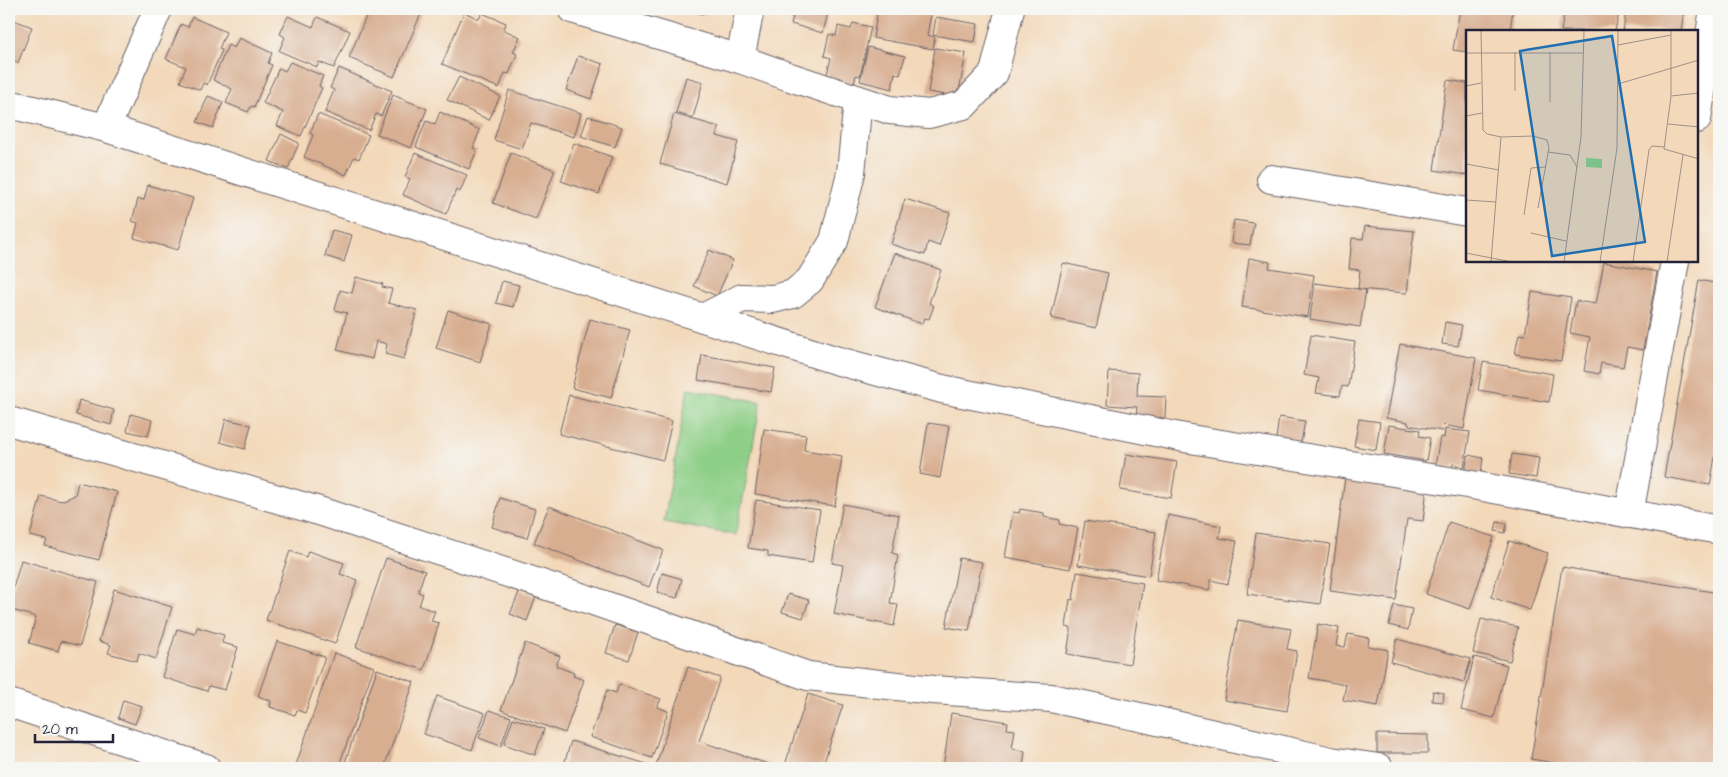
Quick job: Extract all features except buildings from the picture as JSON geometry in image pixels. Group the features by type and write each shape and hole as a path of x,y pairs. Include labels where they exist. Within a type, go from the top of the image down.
{"street":[{"path":"106,128 158,9"},
{"path":"572,9 740,59 890,110 929,114 964,105 994,73 1010,9"},
{"path":"740,59 750,9"},
{"path":"1698,113 1714,9"},
{"path":"704,318 742,298 773,299 793,294 810,280 834,241 851,173 858,100"},
{"path":"9,104 106,128 835,360 942,389 1190,439 1460,483 1719,530"},
{"path":"1270,179 1466,212"},
{"path":"1629,514 1674,262"},
{"path":"9,421 329,514 593,601 808,676 933,690 1052,698 1149,719 1332,765 1379,768"},
{"path":"9,704 206,768"}],"green space":[{"path":"688,388 761,402 736,535 664,522"}]}
